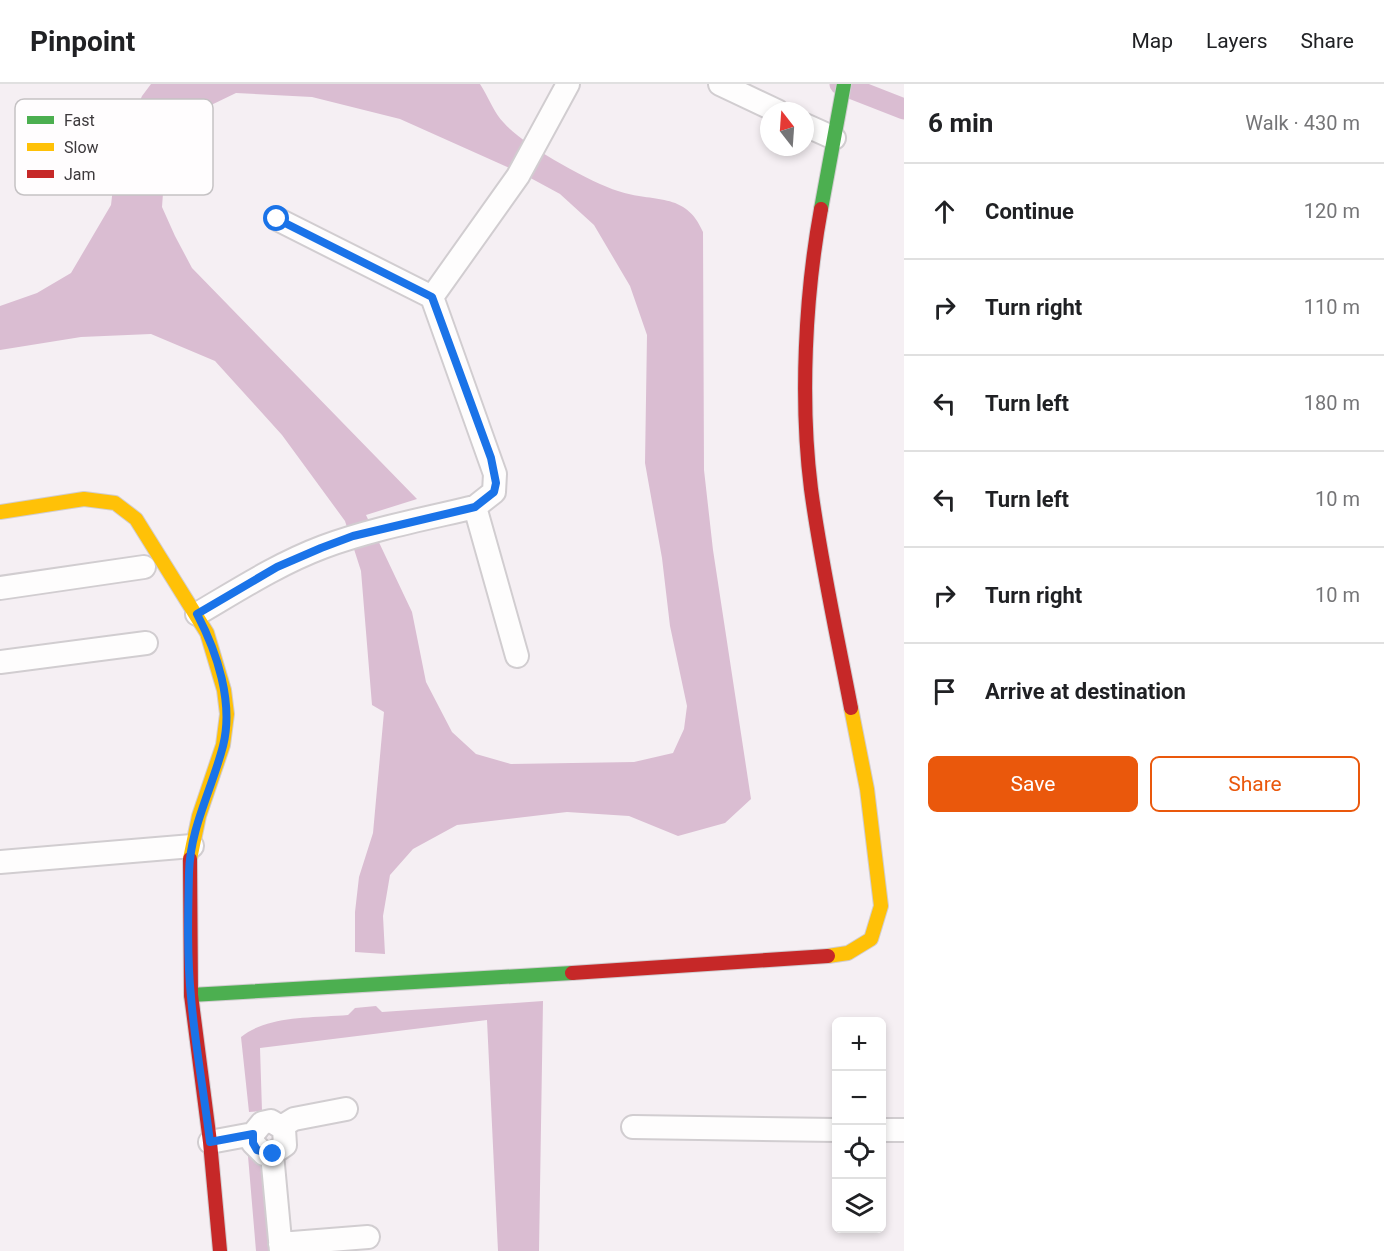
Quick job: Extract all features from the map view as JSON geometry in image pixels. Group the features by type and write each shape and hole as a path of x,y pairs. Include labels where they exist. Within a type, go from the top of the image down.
{"street":[{"path":"432,297 518,176 568,84"},
{"path":"720,84 760,103"},
{"path":"191,995 813,959 848,953 871,939 881,906 879,883 867,789 820,550 811,487 808,422 807,321 814,246 844,85"},
{"path":"814,126 836,130"},
{"path":"197,614 277,567 321,548 353,536 475,507 494,492 495,474 432,297 277,219"},
{"path":"0,512 84,499 114,503 136,519 207,633 224,690 227,714 223,745 192,846 189,871 191,995 210,1142 220,1251"},
{"path":"475,507 517,656"},
{"path":"0,588 144,567"},
{"path":"0,662 146,643"},
{"path":"0,862 192,846"},
{"path":"281,1127 294,1119 346,1109"},
{"path":"270,1121 281,1127 286,1137 285,1145 273,1154 257,1150 253,1143 253,1134 262,1122 270,1121"},
{"path":"633,1127 832,1130"},
{"path":"886,1130 904,1130"},
{"path":"210,1142 253,1134"},
{"path":"273,1154 280,1247 368,1237"}],"shaded area":[{"path":"151,84 480,84 504,123 541,152 618,191 678,204 696,219 703,232 704,470 713,550 751,799 725,823 678,836 629,816 567,812 457,825 413,849 390,875 383,916 385,954 355,952 355,912 359,877 373,833 384,712 372,705 361,571 345,521 282,435 215,361 151,334 81,337 0,350 0,306 37,293 71,273 111,205 112,195 163,195 162,207 192,268 417,499 366,515 412,612 426,682 452,732 476,754 511,764 634,762 673,753 684,729 687,706 670,626 662,558 645,463 647,335 630,286 594,225 560,194 525,175 400,119 312,97 236,93 213,104 213,99 141,99"},
{"path":"543,1001 539,1251 498,1251 487,1020 260,1048 262,1111 249,1112 241,1037 264,1025 292,1019 348,1015 355,1008 376,1006 382,1012"},
{"path":"253,1151 263,1155 277,1251 256,1251 248,1156"}],"waterway":[{"path":"840,84 904,109"}],"traffic: fast":[{"path":"821,209 844,84"},
{"path":"191,995 572,973"}],"traffic: slow":[{"path":"0,512 84,499 115,503 136,519 207,633 224,690 227,714 223,745 199,816 190,859"},
{"path":"828,956 848,953 871,939 881,906 867,789 851,708"}],"traffic: jam":[{"path":"821,209 811,277 806,349 808,455 820,544 851,708"},
{"path":"190,859 191,995 210,1142 220,1251"},
{"path":"572,973 828,956"}],"route":[{"path":"273,1154 264,1154 257,1150 253,1143 253,1134 210,1142 191,995 189,871 199,816 223,745 227,714 224,690 207,633 197,614 277,567 321,548 353,536 475,507 494,492 496,483 491,458 432,297 277,219"}]}
